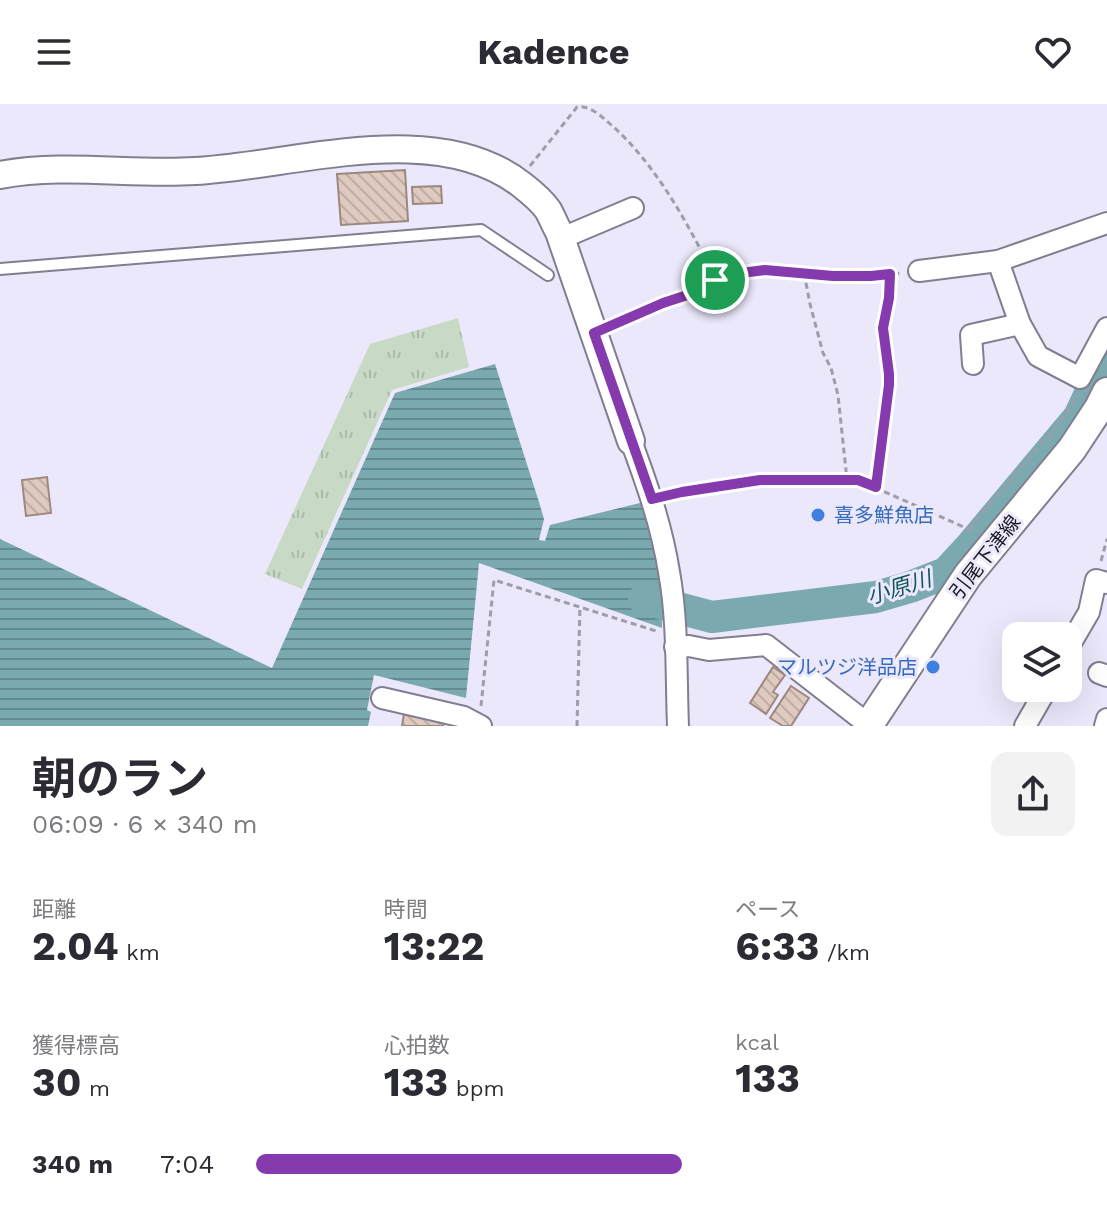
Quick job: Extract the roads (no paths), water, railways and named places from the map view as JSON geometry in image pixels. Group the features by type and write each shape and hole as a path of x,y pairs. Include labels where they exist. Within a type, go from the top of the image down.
{"main road":[{"name":"引尾下津線","path":"868,725 968,575 1072,449 1107,392"}],"street":[{"path":"0,175 20,171 198,171 365,150 406,150 453,153 465,157 498,169 534,194 547,209 562,238 652,499 670,573 678,726"},
{"path":"562,238 633,208"},
{"path":"919,271 998,261 1107,223"},
{"path":"998,261 1020,324 1038,356 1080,378 1107,328"},
{"path":"973,364 971,335 1020,324"},
{"path":"1082,624 1102,582"},
{"path":"675,639 709,650 766,645 868,725"},
{"path":"382,698 464,717 480,726"},
{"path":"1025,726 1039,702"},
{"path":"1105,726 1107,719"}],"lane":[{"path":"0,269 481,230 548,275"}],"waterway":[{"name":"小原川","path":"644,599 712,617 876,597 946,573 1079,417 1107,357"}],"place":[{"name":"喜多鮮魚店","path":"818,515"},
{"name":"マルツジ洋品店","path":"933,667"}]}
